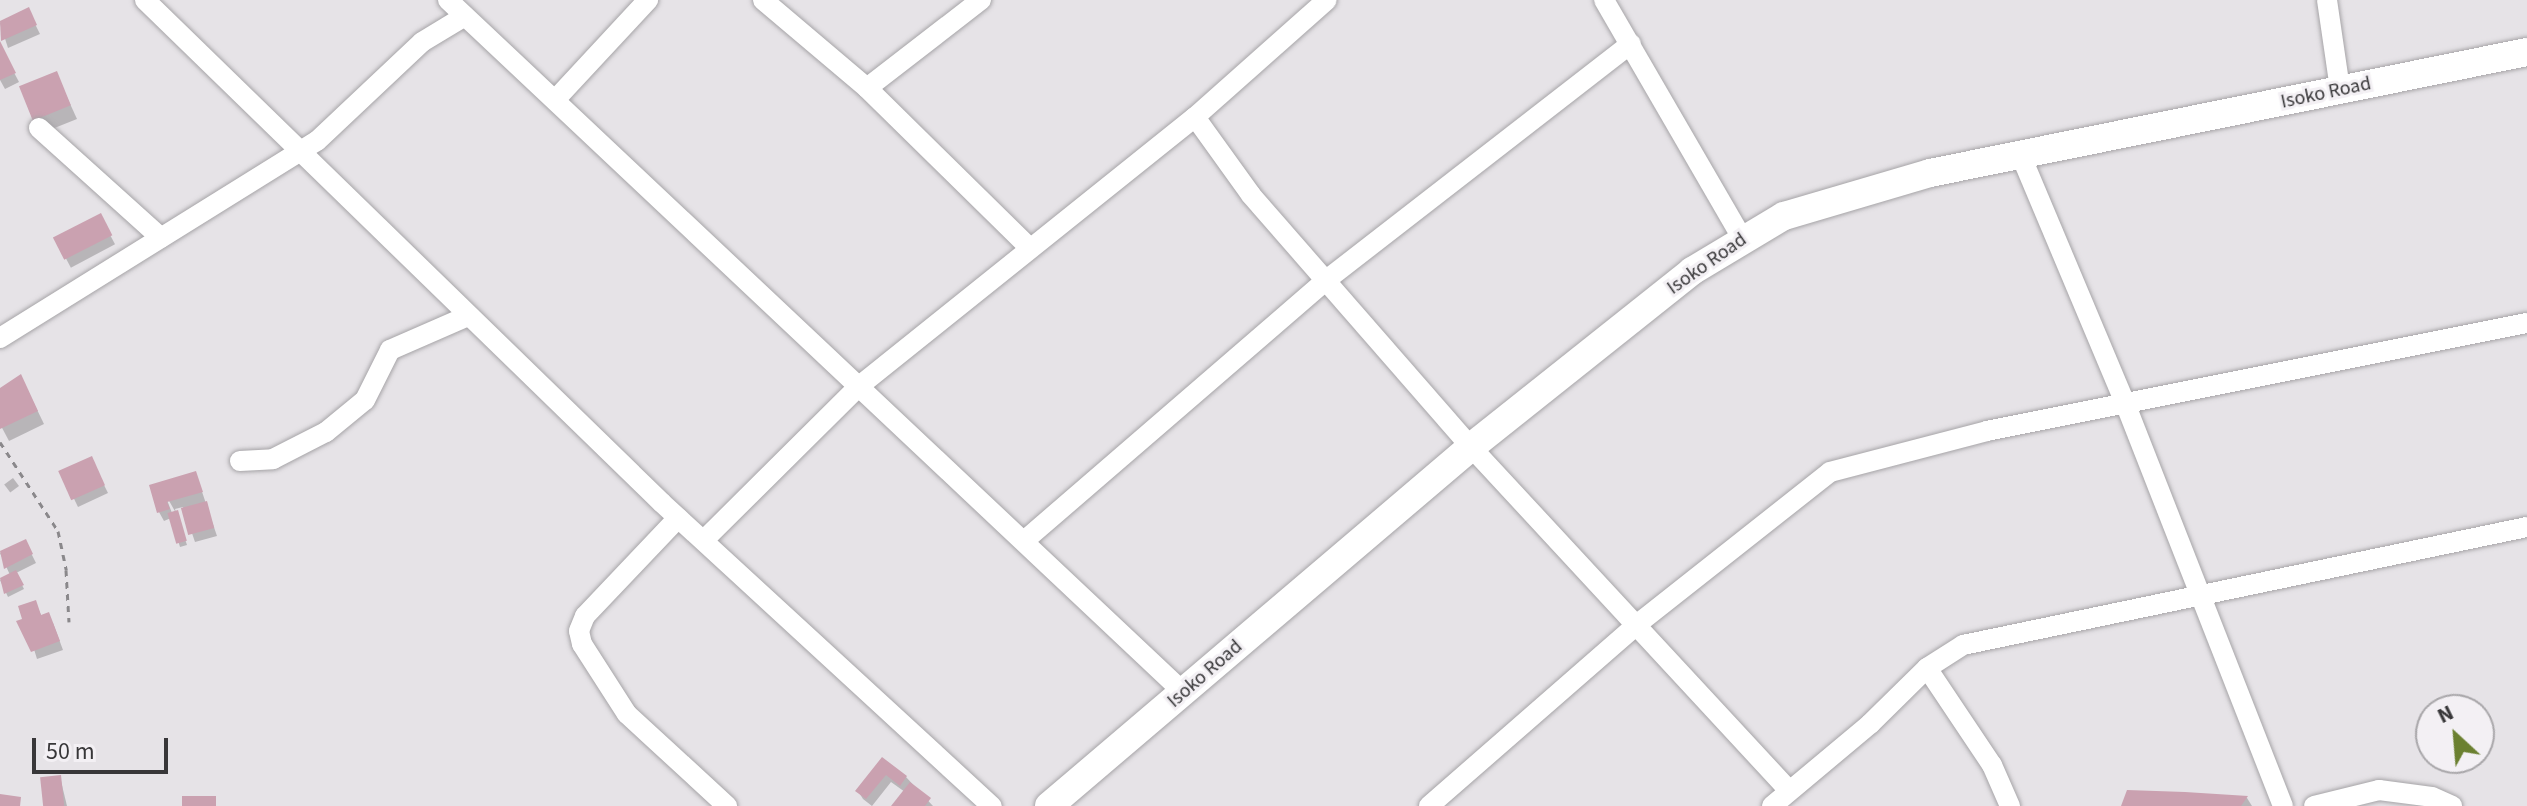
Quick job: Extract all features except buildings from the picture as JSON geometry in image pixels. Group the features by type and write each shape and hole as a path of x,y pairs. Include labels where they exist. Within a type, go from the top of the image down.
{"street":[{"path":"145,0 678,518 992,806"},
{"path":"448,0 1183,692"},
{"path":"555,100 648,0"},
{"path":"763,0 867,88 1030,248"},
{"path":"867,88 981,0"},
{"path":"704,540 858,387 1195,117 1327,0"},
{"path":"1604,0 1742,238"},
{"path":"2327,0 2340,89"},
{"path":"0,338 299,153 337,126 422,42 465,16"},
{"path":"1024,541 1325,281 1631,44"},
{"name":"Isoko Road","path":"1049,806 1471,447 1692,271 1742,238 1784,216 1915,177 2022,158 2527,52"},
{"path":"1195,117 1251,195 1471,447 1789,791"},
{"path":"39,128 161,238"},
{"path":"2022,158 2125,403 2283,806"},
{"path":"240,461 257,463 292,452 326,432 365,400 390,350 468,316"},
{"path":"1429,806 1635,626 1830,472 1987,431 2527,323"},
{"path":"678,518 585,616 579,631 627,714 727,806"},
{"path":"1772,806 1927,668 1980,639 2527,527"},
{"path":"1927,668 1992,765 2010,806"},
{"path":"2314,806 2379,790 2432,797 2452,806"}],"path":[{"path":"0,442 58,531 69,622"}]}
